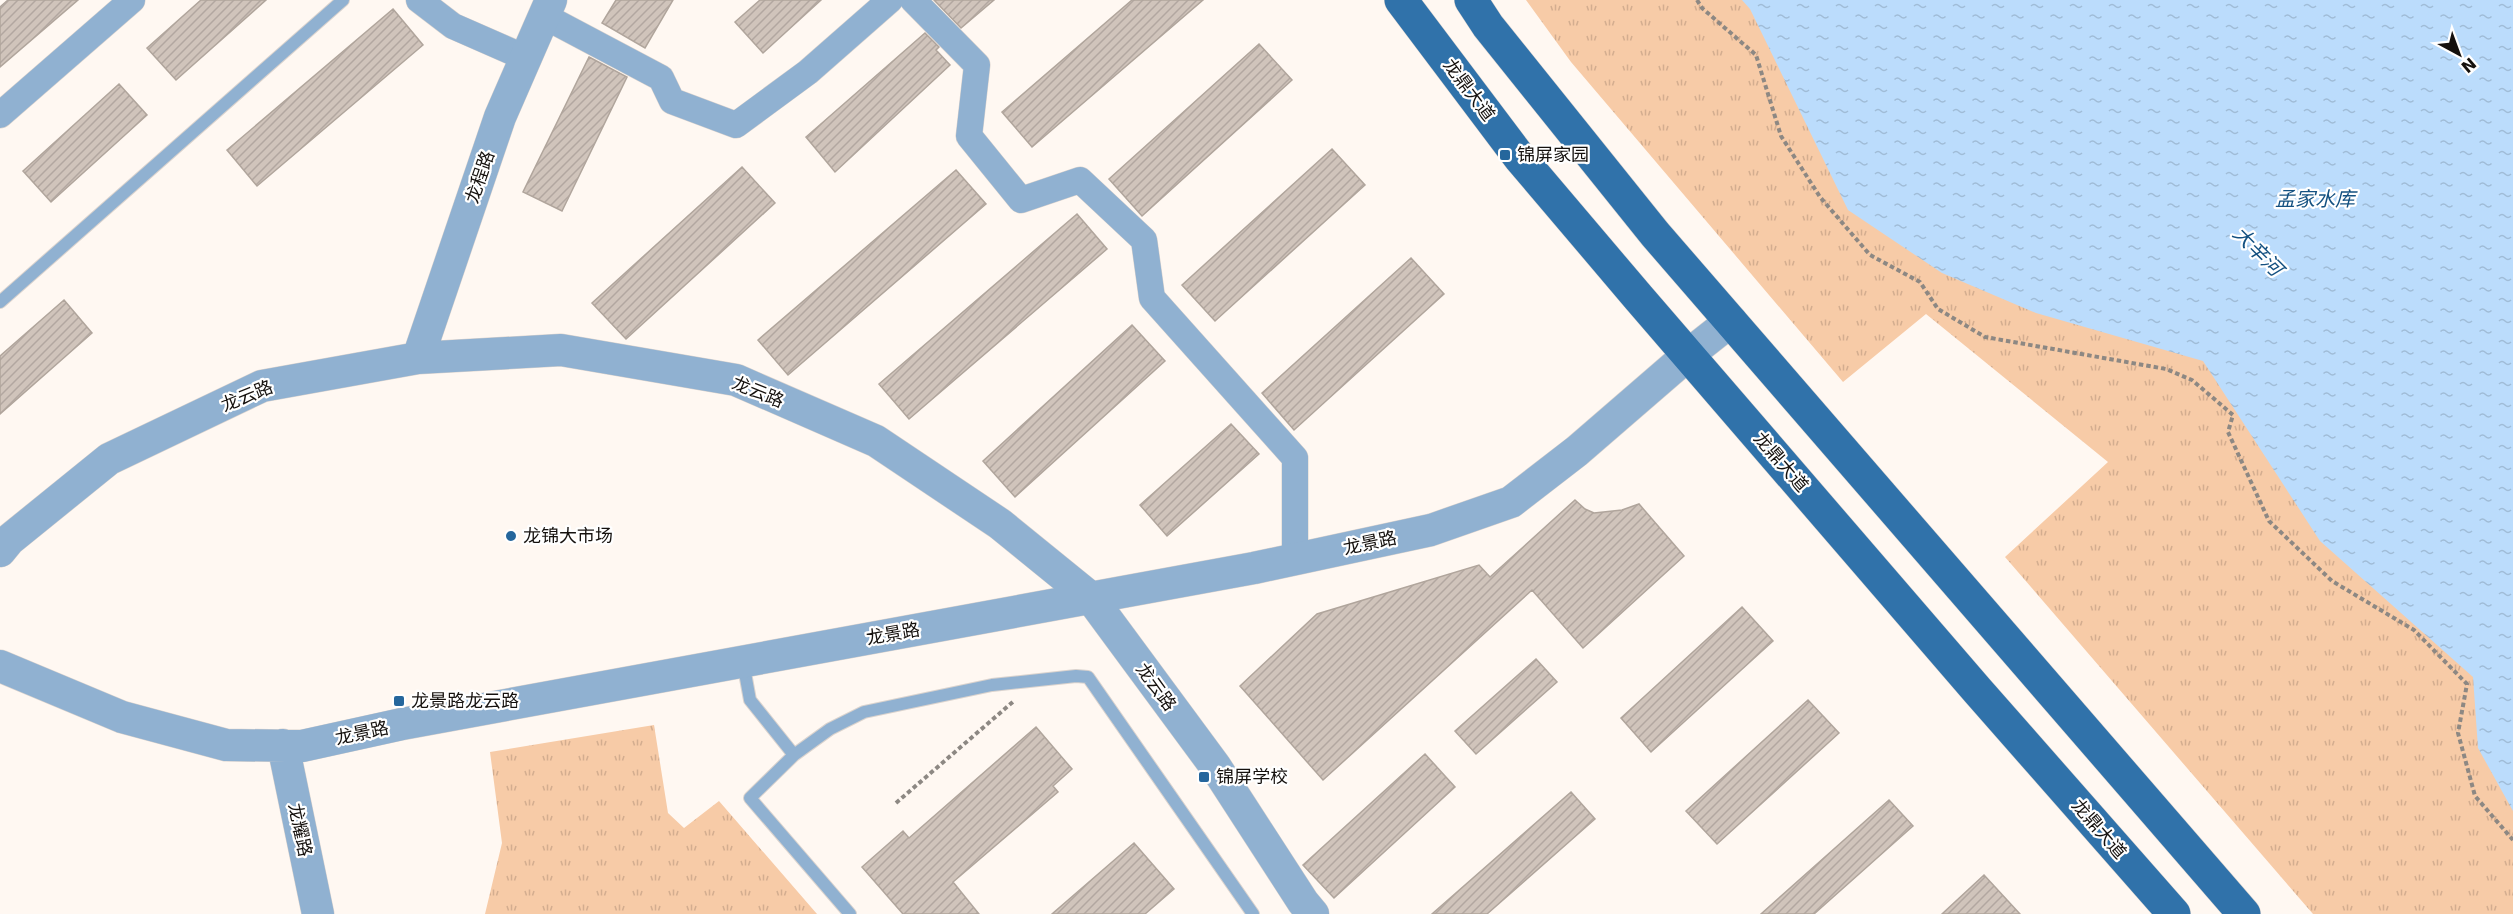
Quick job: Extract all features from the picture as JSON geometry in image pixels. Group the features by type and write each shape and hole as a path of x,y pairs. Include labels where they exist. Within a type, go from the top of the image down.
{"main road":[{"name":"龙鼎大道","path":"1401,0 1521,158 1977,690 2174,914"},
{"path":"1471,0 1488,26 1655,234 2244,914"}],"street":[{"path":"0,115 132,0"},
{"path":"419,0 453,26 526,58"},
{"path":"548,8 660,78 672,101 736,125 808,72 890,0"},
{"path":"913,0 977,65 969,136 1021,200 1080,180 1144,240 1152,298 1295,458 1295,559"},
{"name":"龙程路","path":"418,358 500,117 548,8"},
{"name":"龙景路","path":"0,666 122,717 226,745 302,746 402,724 1295,559 1431,530 1511,502 1576,451 1688,354 1731,321"},
{"name":"龙云路","path":"0,551 9,540 110,459 262,386 418,358 561,350 736,380 876,441 1000,524 1090,598 1215,766 1313,914"},
{"name":"龙耀路","path":"283,745 318,914"}],"lane":[{"path":"0,302 343,0"},
{"path":"742,661 750,700 794,755"},
{"path":"850,914 750,798 794,755 830,729 864,712 992,685 1088,677 1253,914"}],"path":[{"path":"1697,0 1702,8 1756,55 1781,136 1820,197 1870,255 1920,282 1938,309 1984,337 2166,369 2192,380 2233,415 2228,432 2269,521 2332,582 2414,630 2467,684 2458,734 2475,796 2513,840"},
{"path":"896,803 1038,680"}],"green space":[{"path":"1526,0 2513,0 2513,914 2313,914 2005,557 2108,462 1926,314 1843,382 1571,62"},
{"path":"654,725 668,813 684,828 719,801 817,914 485,914 502,843 490,752"}],"water":[{"name":"孟家水库","path":"1742,0 2513,0 2513,811 2478,748 2473,677 2320,541 2203,361 2036,313 1942,273 1848,210 1750,9"}],"building":[{"path":"8,0 78,0 0,67 0,7"},
{"path":"201,0 266,0 176,80 147,48"},
{"path":"616,0 673,0 645,48 602,23"},
{"path":"760,0 821,0 763,53 735,22"},
{"path":"934,0 994,0 961,28"},
{"path":"1132,0 1203,0 1032,147 1002,112"},
{"path":"393,9 423,45 257,186 227,150"},
{"path":"925,33 939,47 936,50 950,65 835,172 806,137"},
{"path":"1259,44 1292,80 1142,216 1109,179"},
{"path":"589,57 627,77 562,211 523,192"},
{"path":"119,84 147,115 51,202 23,171"},
{"path":"1332,149 1365,185 1215,321 1182,285"},
{"path":"742,167 775,203 626,339 592,303"},
{"path":"956,170 986,204 788,375 758,340"},
{"path":"1077,214 1107,249 909,419 879,384"},
{"path":"1411,258 1444,294 1294,430 1262,393"},
{"path":"64,300 92,333 0,414 0,356"},
{"path":"1132,325 1165,361 1015,497 983,461"},
{"path":"1231,424 1259,454 1167,536 1140,505"},
{"path":"1575,500 1594,513 1622,510 1639,504 1684,556 1583,648 1532,590 1323,780 1240,686 1317,614 1479,565 1490,577"},
{"path":"1742,607 1773,641 1651,752 1621,718"},
{"path":"1536,659 1557,682 1476,754 1455,731"},
{"path":"1808,700 1839,733 1717,844 1686,811"},
{"path":"1036,727 1072,769 1053,786 1058,792 953,882 979,914 903,914 862,867 903,831 909,838"},
{"path":"1425,754 1455,787 1334,898 1303,865"},
{"path":"1571,792 1595,819 1487,914 1432,914"},
{"path":"1889,800 1913,826 1814,914 1761,914"},
{"path":"1134,843 1174,889 1145,914 1052,914"},
{"path":"1984,875 2020,914 1942,914"}],"place":[{"name":"锦屏家园","path":"1505,155"},
{"name":"龙锦大市场","path":"511,536"},
{"name":"龙景路龙云路","path":"399,701"},
{"name":"锦屏学校","path":"1204,777"}],"water label":[{"name":"大辛河","path":"2258,251"}]}
